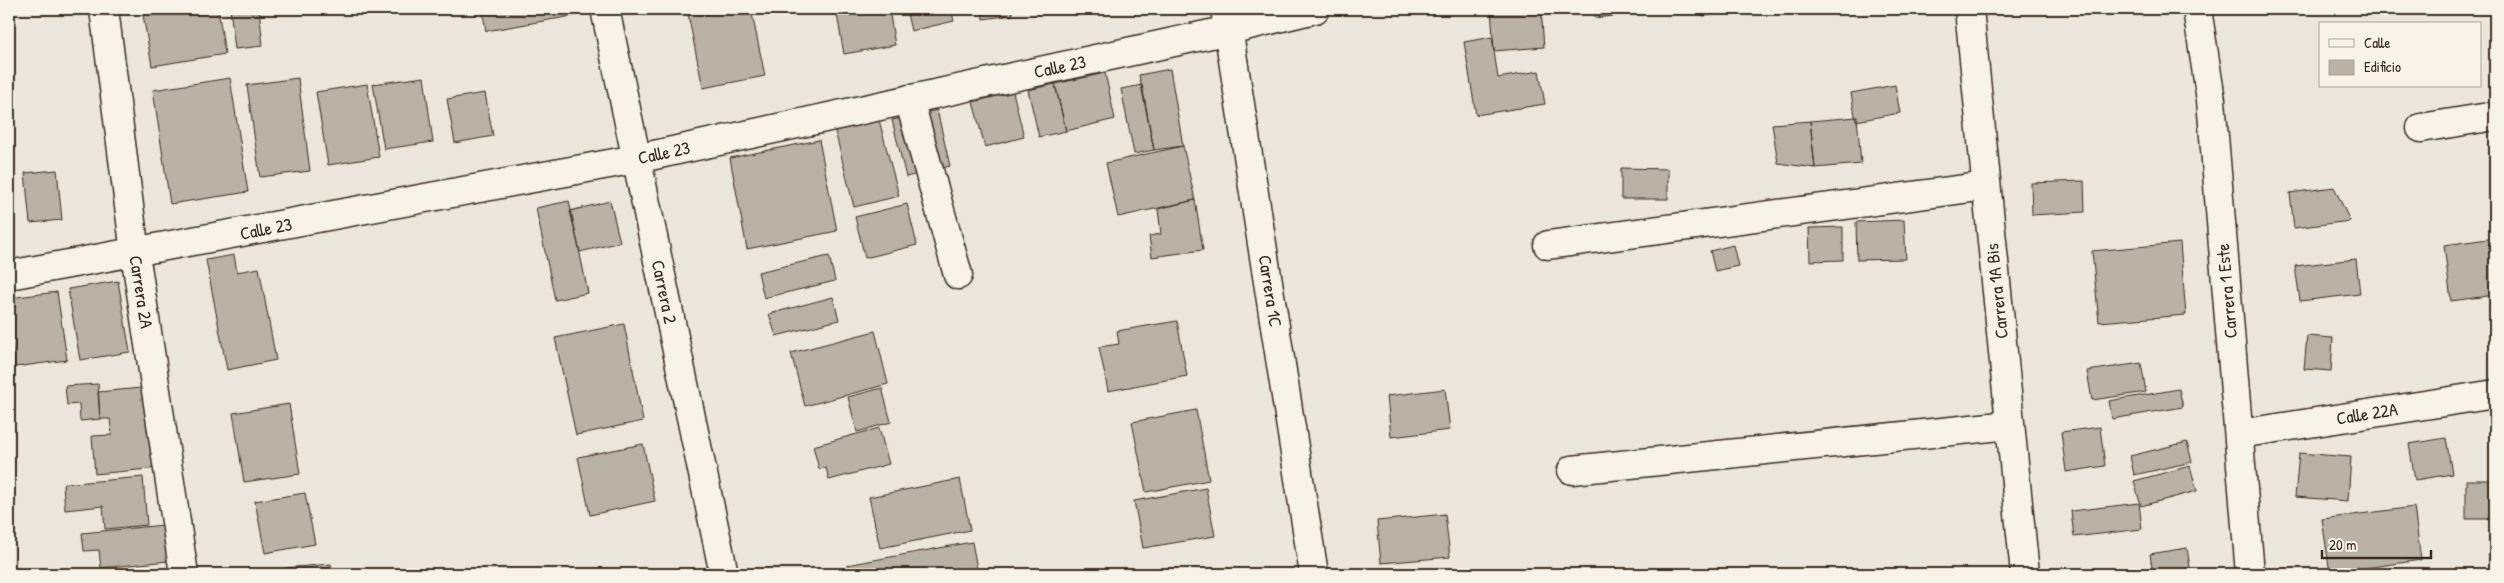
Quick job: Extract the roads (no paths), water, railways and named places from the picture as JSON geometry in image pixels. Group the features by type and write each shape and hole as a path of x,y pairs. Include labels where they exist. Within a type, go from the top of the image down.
{"street":[{"name":"Carrera 2A","path":"104,9 135,253 184,574"},
{"name":"Carrera 2","path":"605,9 724,574"},
{"name":"Calle 23","path":"9,275 636,159 909,100 1227,19 1315,9"},
{"name":"Carrera 1A Bis","path":"1969,9 2025,574"},
{"name":"Carrera 1 Este","path":"2197,9 2210,100 2250,574"},
{"name":"Carrera 1C","path":"1227,19 1314,574"},
{"path":"909,100 958,275"},
{"path":"2421,128 2495,116"},
{"path":"1548,245 1986,186"},
{"name":"Calle 22A","path":"2239,434 2495,394"},
{"path":"1572,470 2010,425"}]}
